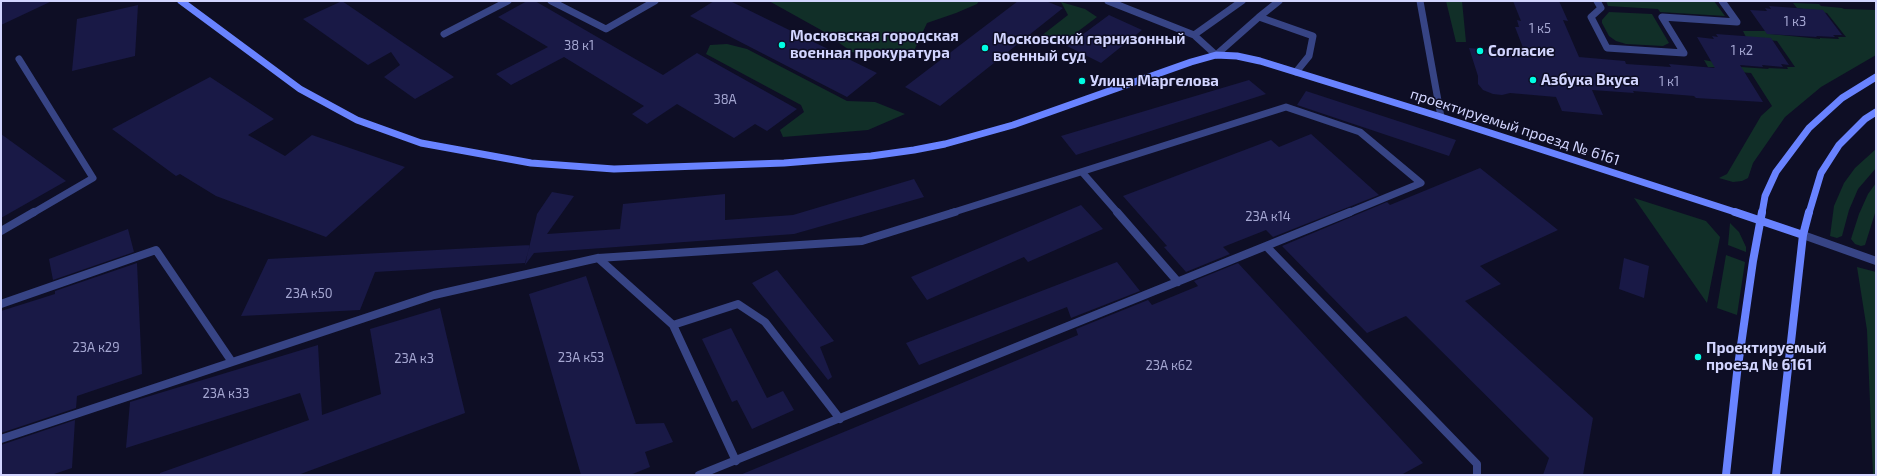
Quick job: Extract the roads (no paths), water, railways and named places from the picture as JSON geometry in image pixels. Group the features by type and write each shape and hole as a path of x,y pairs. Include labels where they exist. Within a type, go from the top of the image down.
{"street":[{"name":"проектируемый проезд № 6161","path":"181,1 300,89 357,120 421,143 531,163 614,169 784,162 871,156 914,150 945,144 1013,125 1191,62 1216,55 1237,56 1296,72 1441,117 1803,235"},
{"path":"444,34 508,1"},
{"path":"551,1 606,29 655,1"},
{"path":"1194,36 1242,1"},
{"path":"1113,2 1194,36 1216,55 1278,1"},
{"path":"1420,1 1441,117"},
{"path":"1597,1 1601,8 1591,17 1607,48 1684,53 1662,17 1737,22 1722,1"},
{"path":"1259,16 1313,36 1309,56 1296,72"},
{"path":"1,231 93,178 19,59"},
{"path":"1726,475 1738,366 1765,196 1776,172 1791,149 1809,128 1842,98 1876,77"},
{"path":"1,439 434,295 598,258 862,241 1286,107 1360,132 1421,184 699,475"},
{"path":"1776,475 1803,235 1821,174 1839,145 1866,119 1876,112"},
{"path":"1082,172 1178,282"},
{"path":"1803,235 1876,261"},
{"path":"1266,246 1477,464 1477,475"},
{"path":"1,304 156,250 232,362"},
{"path":"598,258 673,325 736,460"},
{"path":"673,325 738,304 765,322 840,419"}],"place":[{"name":"Московская городская военная прокуратура","path":"782,45"},
{"name":"Московский гарнизонный военный суд","path":"985,48"},
{"name":"Согласие","path":"1480,51"},
{"name":"Азбука Вкуса","path":"1533,80"},
{"name":"Улица Маргелова","path":"1082,81"},
{"name":"Проектируемый проезд № 6161","path":"1698,357"}]}
